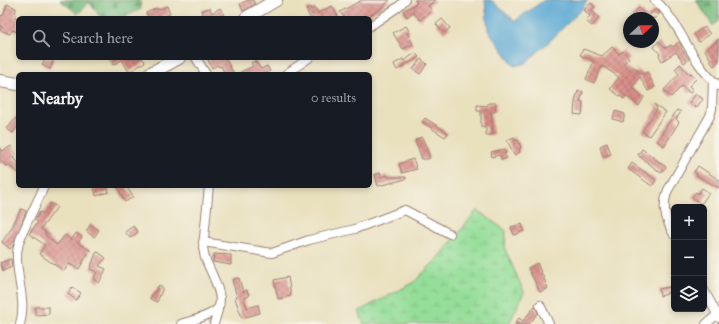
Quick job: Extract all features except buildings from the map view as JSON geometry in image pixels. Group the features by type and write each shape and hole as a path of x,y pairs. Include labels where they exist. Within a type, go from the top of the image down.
{"highway":[{"path":"249,16 276,0"},
{"path":"153,72 175,60"},
{"path":"0,81 16,84"}],"street":[{"path":"372,25 398,7 405,0"},
{"path":"655,0 672,19 694,57 716,83 710,116 668,190 665,198 664,209 671,229"},
{"path":"197,60 205,72"},
{"path":"289,72 306,60"},
{"path":"20,324 22,310 18,272 18,248 43,188"},
{"path":"209,188 203,242 205,258 220,296 214,324"},
{"path":"203,242 272,253 309,240 355,229 405,210 450,234"},
{"path":"706,324 718,315 707,295"},
{"path":"540,305 550,324"},
{"path":"181,324 218,310"}],"green space":[{"path":"60,0 140,0 141,9 127,16 100,16 89,2 78,14"},
{"path":"696,0 719,0 719,20 713,26"},
{"path":"477,210 506,231 505,249 524,292 509,324 364,324 359,311 413,283 442,254"}],"water":[{"path":"485,0 491,0 515,21 544,0 588,0 581,10 526,63 514,66 488,30"}]}
